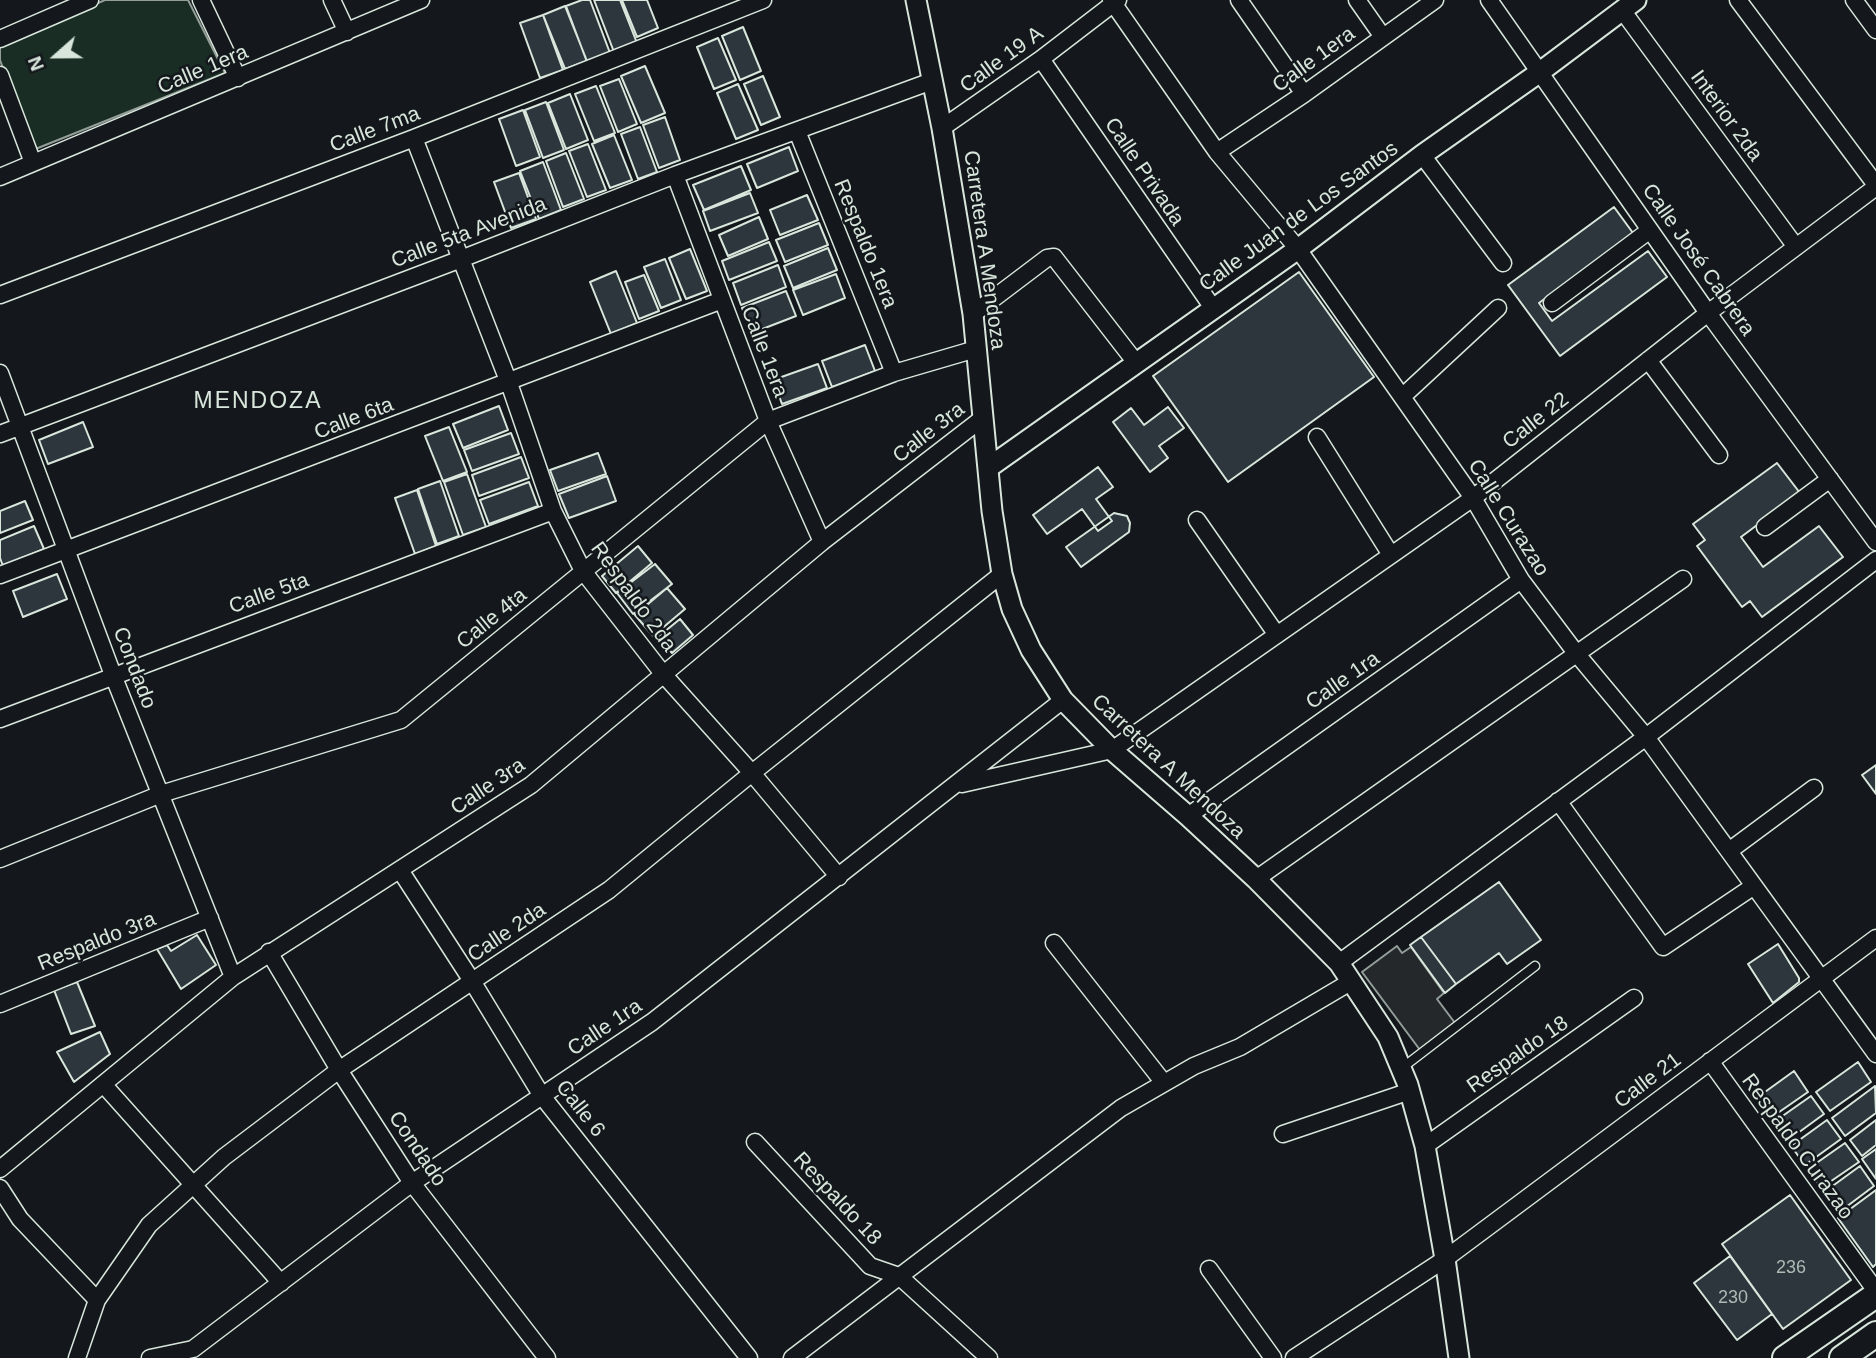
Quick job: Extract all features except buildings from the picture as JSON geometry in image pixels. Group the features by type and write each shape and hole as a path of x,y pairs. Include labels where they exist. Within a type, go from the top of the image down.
{"main road":[{"path":"1785,1358 1876,1293"},
{"path":"1842,1358 1876,1334"}],"street":[{"path":"0,39 90,0"},
{"path":"201,0 237,78"},
{"path":"332,0 347,32"},
{"name":"Calle 1era","path":"0,177 421,0"},
{"name":"Calle 7ma","path":"0,295 414,138 763,0"},
{"name":"Carretera A Mendoza","path":"916,0 942,128 973,314 988,468 1002,574 1019,626 1045,675 1063,700 1112,750 1256,879 1339,963 1388,1037 1410,1091 1425,1146 1446,1259 1459,1358"},
{"path":"1240,0 1304,94"},
{"path":"1357,0 1383,37"},
{"name":"Calle 1era","path":"1217,152 1304,94 1435,0"},
{"name":"Calle José Cabrera","path":"1489,0 1708,313 1876,542"},
{"path":"1738,0 1876,186"},
{"path":"1854,0 1876,30"},
{"name":"Calle 19 A","path":"942,128 1041,59 1114,1"},
{"name":"Calle Curazao","path":"1114,1 1217,152 1298,249 1473,498 1521,580 1576,653 1646,737 1876,1054"},
{"name":"Calle Juan de Los Santos","path":"988,468 1298,249 1629,5"},
{"name":"Interior 2da","path":"1629,5 1796,247"},
{"name":"Calle Privada","path":"1041,59 1213,308"},
{"path":"0,75 33,163"},
{"name":"Calle 5ta Avenida","path":"0,434 461,260 675,175 932,81"},
{"name":"Respaldo 1era","path":"797,131 894,373"},
{"name":"Respaldo 2da","path":"414,138 509,383 552,511 583,571 664,675 752,773 839,877"},
{"path":"1422,155 1503,263"},
{"name":"Calle 1era","path":"675,175 768,421 822,542"},
{"name":"Calle 22","path":"1112,750 1473,498 1708,313 1876,186"},
{"path":"1552,303 1650,230"},
{"path":"973,314 1047,258 1054,257 1137,364"},
{"name":"Calle 6ta","path":"0,575 722,300"},
{"path":"1402,397 1498,308"},
{"name":"Calle 4ta","path":"0,859 160,794 401,720 768,421 894,373 976,349"},
{"path":"1648,360 1720,455"},
{"name":"Condado","path":"0,373 113,675 233,977"},
{"name":"Calle 3ra","path":"0,1169 233,977 531,785 822,542 984,417"},
{"path":"1317,437 1391,555"},
{"path":"1765,527 1830,479"},
{"name":"Calle 5ta","path":"0,719 552,511"},
{"path":"1197,520 1277,635"},
{"path":"1339,963 1646,737 1876,560"},
{"name":"Calle 2da","path":"77,1358 97,1300 149,1225 224,1157 339,1070 609,890 1002,574"},
{"path":"1256,879 1683,579"},
{"name":"Calle 1ra","path":"1188,816 1521,580"},
{"name":"Calle 1ra","path":"150,1358 193,1349 412,1182 653,1022 1063,700"},
{"path":"957,785 1112,750"},
{"path":"1729,850 1814,788"},
{"path":"1558,801 1663,947 1754,886"},
{"name":"Calle 6","path":"400,870 542,1096 749,1358"},
{"name":"Respaldo 3ra","path":"0,1004 210,918"},
{"name":"Calle 21","path":"1294,1358 1446,1259 1876,938"},
{"path":"1054,943 1164,1083"},
{"name":"Condado","path":"269,952 339,1070 412,1182 547,1358"},
{"path":"792,1358 1121,1108 1194,1066 1240,1047 1352,981"},
{"name":"Respaldo 18","path":"1425,1146 1634,998"},
{"name":"Respaldo Curazao","path":"1710,1061 1876,1293"},
{"path":"103,1084 281,1283"},
{"path":"1283,1133 1410,1091"},
{"name":"Respaldo 18","path":"755,1142 870,1266 899,1276 989,1358"},
{"path":"0,1188 20,1219 97,1300"},
{"path":"1209,1269 1273,1358"}],"lane":[{"path":"1402,1068 1535,966"}],"green space":[{"path":"105,0 188,0 225,73 33,150 0,60 0,45"}],"shaded area":[{"path":"1397,946 1402,953 1411,947 1444,993 1437,999 1458,1027 1423,1054 1362,972"}],"district":[{"name":"MENDOZA","path":"258,402"}]}
